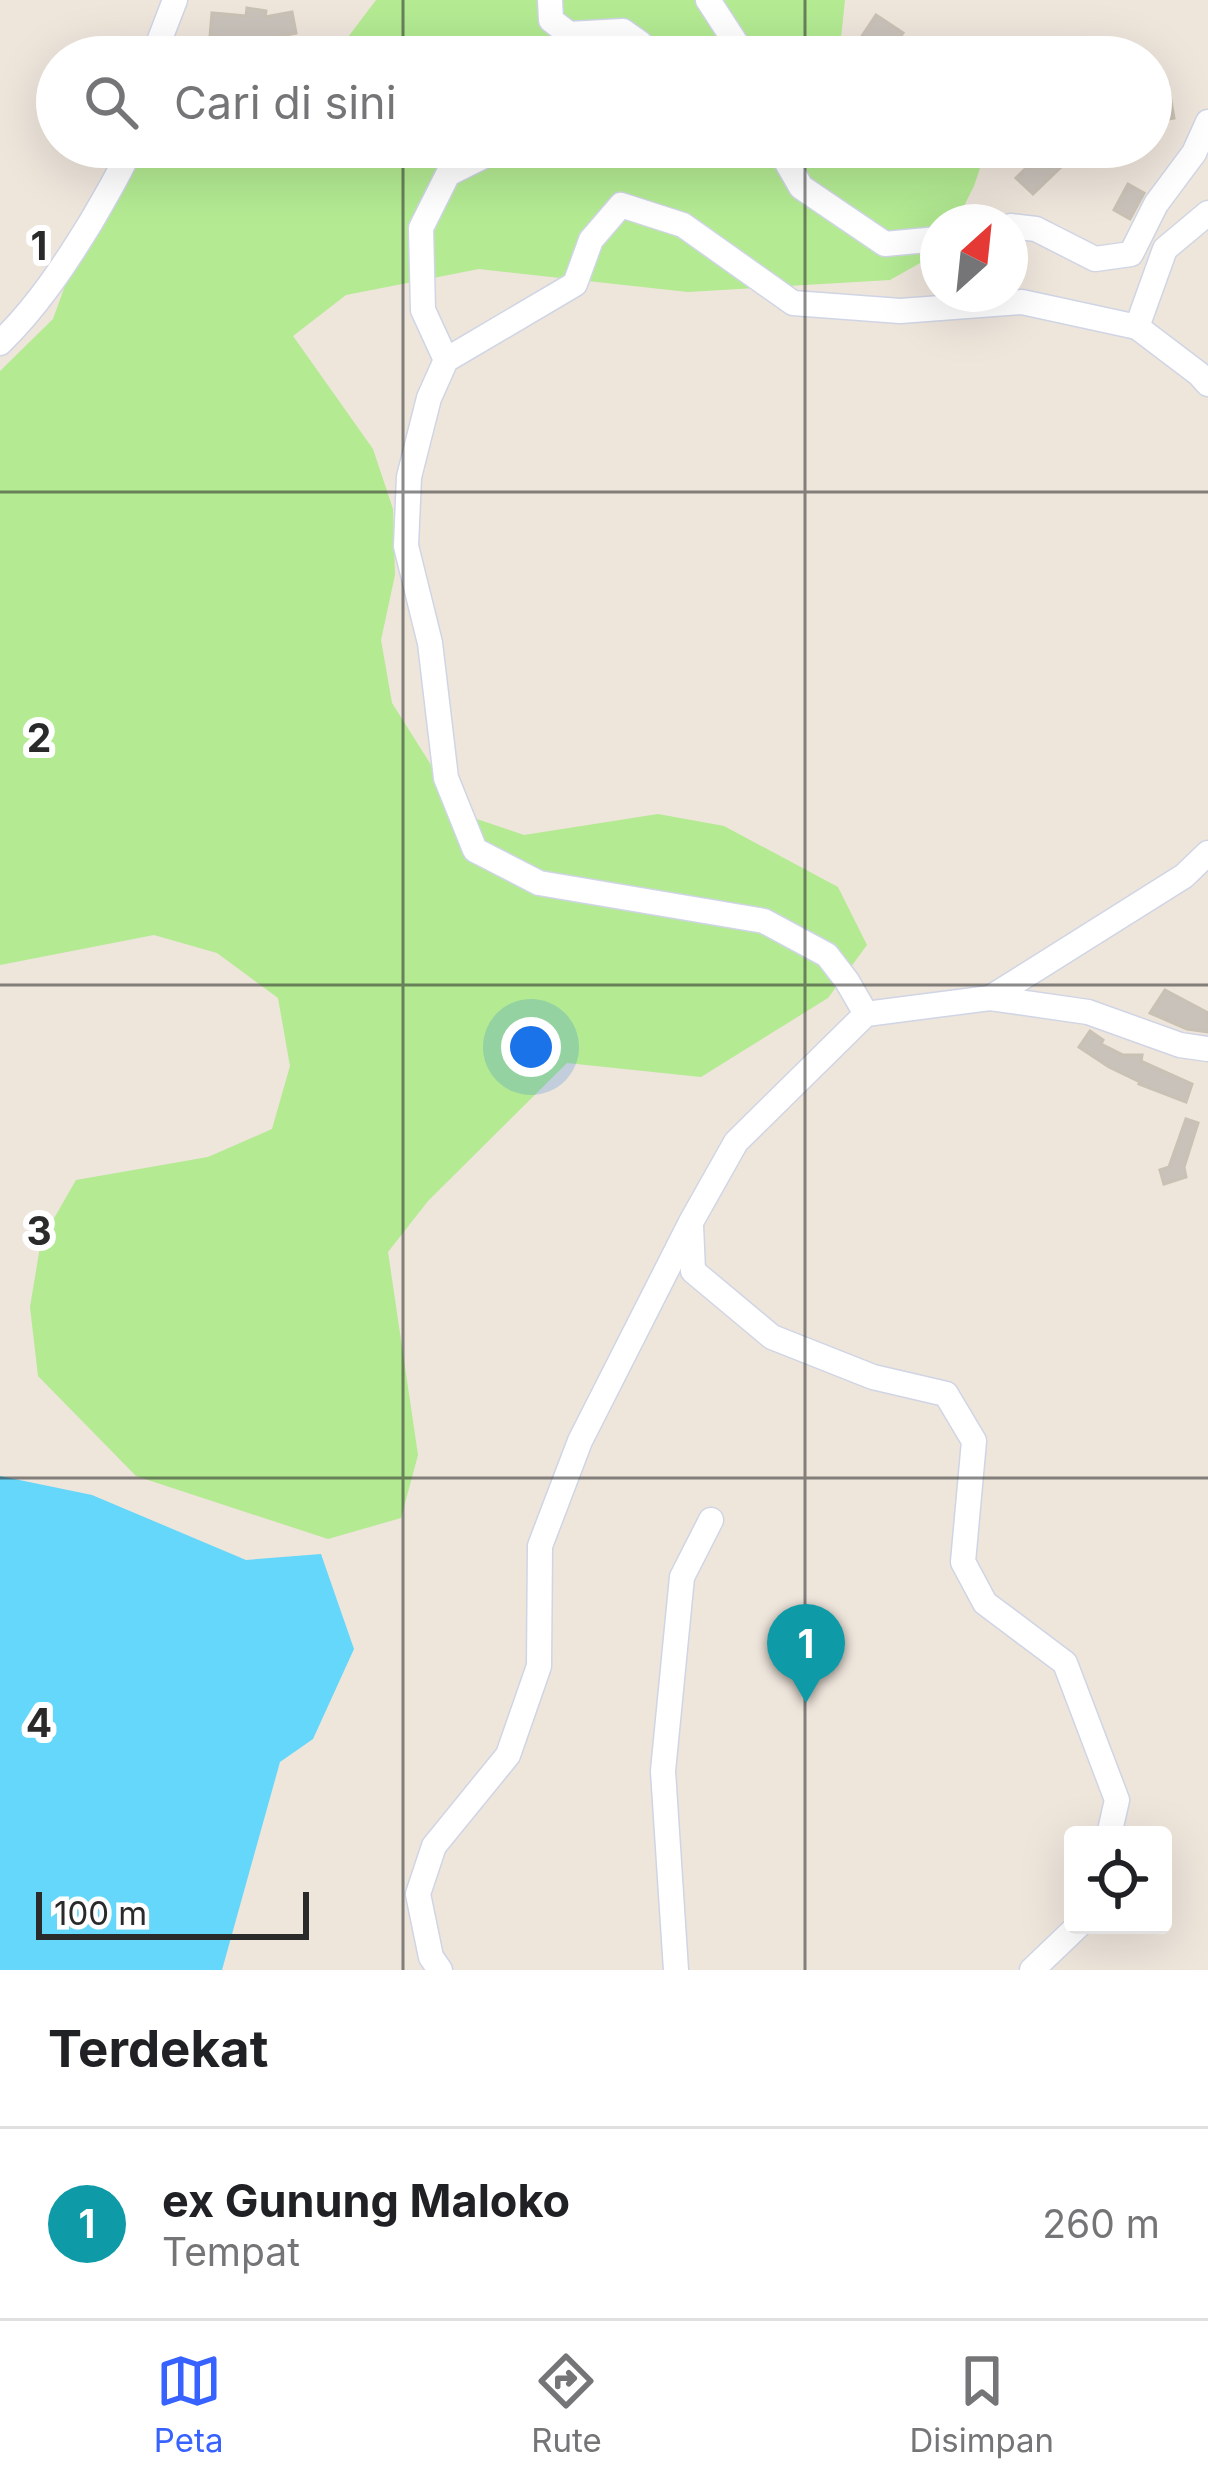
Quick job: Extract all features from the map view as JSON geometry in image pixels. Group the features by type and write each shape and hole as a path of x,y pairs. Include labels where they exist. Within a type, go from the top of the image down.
{"street":[{"path":"161,36 175,0"},
{"path":"550,0 551,20 569,34 623,31 630,36"},
{"path":"708,0 731,36"},
{"path":"1028,228 1095,259 1131,254 1208,122"},
{"path":"0,343 27,317 62,269 123,168"},
{"path":"446,360 423,310 421,228 448,175 462,168"},
{"path":"790,168 801,188 885,244 920,241"},
{"path":"866,1014 826,955 764,920 539,883 475,850 446,778 430,644 406,546 409,477 429,398 446,360 574,284 591,240 621,205 683,225 793,303 901,311 1022,302 1137,327 1208,384"},
{"path":"1137,327 1165,250 1208,213"},
{"path":"990,998 1184,876 1208,853"},
{"path":"440,1970 431,1957 418,1894 434,1846 508,1755 539,1666 540,1546 580,1441 736,1142 866,1014 990,998 1088,1012 1180,1045 1208,1049"},
{"path":"691,1222 693,1270 772,1337 873,1377 946,1394 974,1441 963,1562 985,1603 1065,1664 1117,1800 1111,1826"},
{"path":"676,1970 663,1771 682,1577 711,1520"},
{"path":"1032,1970 1070,1934"}],"green space":[{"path":"376,0 845,0 841,36 349,36"},
{"path":"107,168 980,168 965,204 920,204 920,263 890,280 688,292 479,269 346,295 293,336 373,449 393,509 395,575 381,640 392,703 462,814 524,835 658,814 724,826 838,887 867,945 828,998 701,1077 567,1063 428,1201 388,1252 418,1455 401,1518 328,1539 136,1476 38,1376 30,1307 41,1241 76,1180 208,1157 272,1129 290,1066 278,998 217,953 154,935 0,965 0,371 53,319"}],"water":[{"path":"0,1476 92,1495 246,1560 321,1554 354,1649 313,1739 280,1762 222,1970 0,1970"}],"building":[{"path":"247,8 266,11 265,17 292,12 296,33 210,36 212,13 246,16"},
{"path":"876,15 903,33 901,36 862,36"},
{"path":"1026,168 1060,168 1033,194 1016,178"},
{"path":"1128,184 1144,193 1130,219 1114,210"},
{"path":"1165,990 1208,1013 1208,1032 1187,1029 1150,1013"},
{"path":"1090,1031 1103,1040 1101,1044 1123,1055 1142,1055 1141,1061 1192,1084 1186,1102 1139,1084 1079,1047"},
{"path":"1186,1119 1198,1123 1184,1167 1186,1177 1164,1184 1160,1170 1169,1167"}],"place":[{"name":"ex Gunung Maloko","path":"806,1703"}]}
